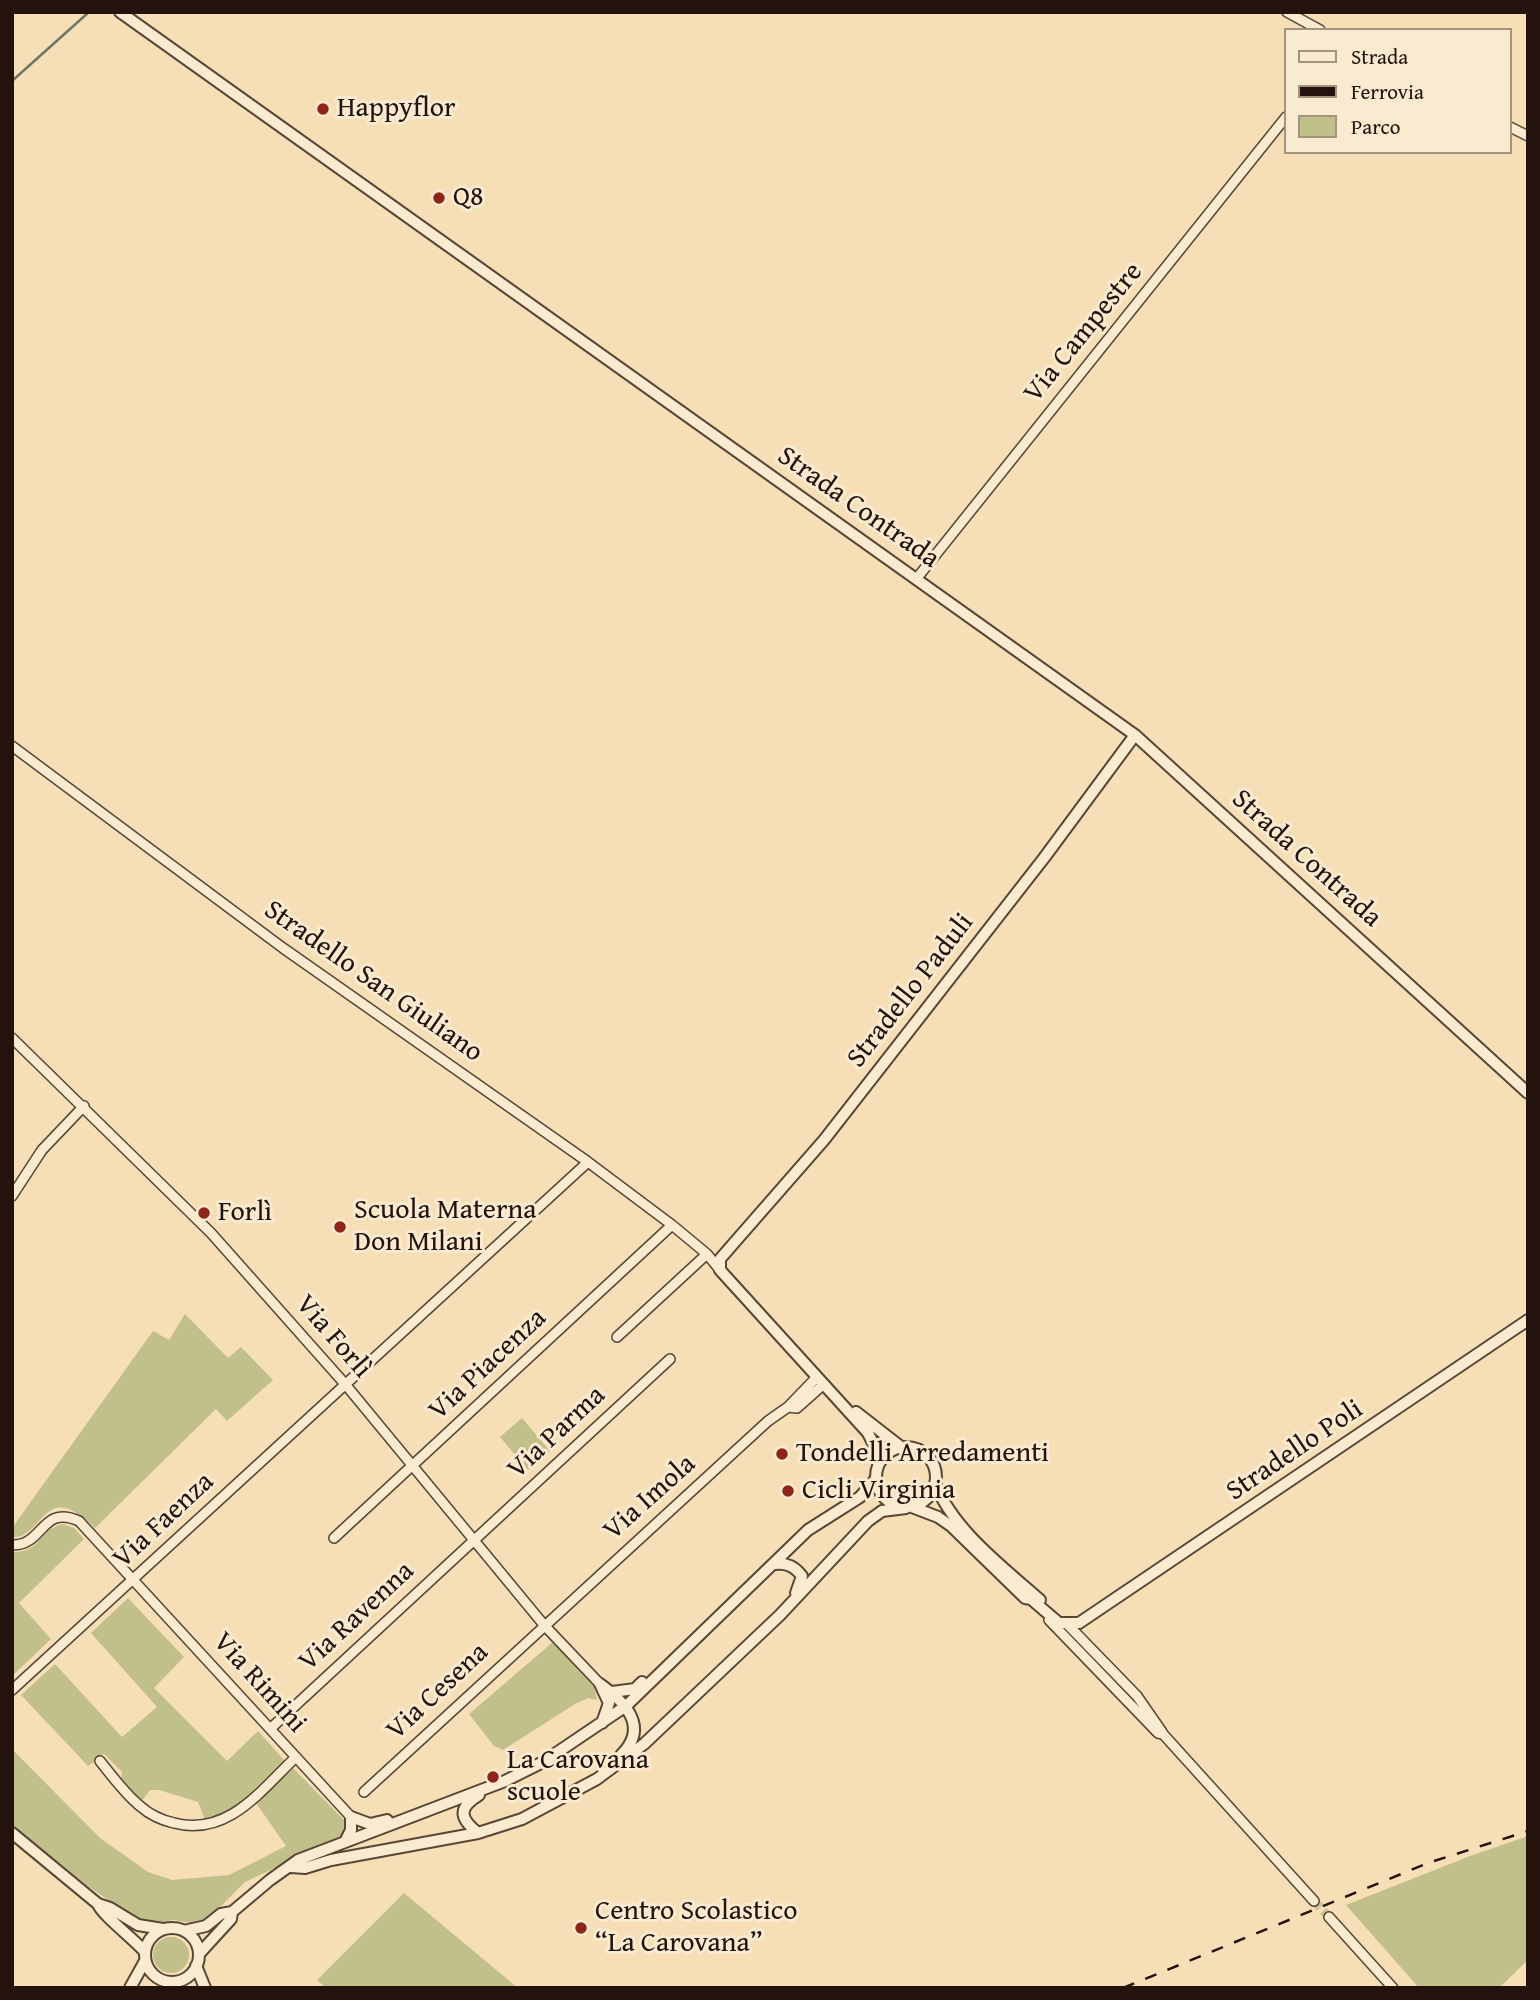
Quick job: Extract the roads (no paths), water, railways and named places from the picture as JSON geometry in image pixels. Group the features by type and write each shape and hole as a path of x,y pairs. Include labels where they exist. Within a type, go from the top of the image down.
{"street":[{"name":"Strada Contrada","path":"120,12 1135,735 1528,1093"},
{"path":"1287,12 1316,28"},
{"name":"Via Campestre","path":"917,578 1284,119"},
{"path":"1512,128 1528,136"},
{"name":"Stradello Paduli","path":"720,1270 720,1259 725,1252 824,1140 1027,880 1135,735"},
{"name":"Stradello San Giuliano","path":"12,746 283,948 588,1162 672,1225 707,1254 820,1381 901,1447"},
{"name":"Via Forlì","path":"12,1038 204,1226 345,1384 544,1625 600,1684"},
{"path":"12,1196 42,1150 84,1106"},
{"name":"Via Faenza","path":"12,1690 588,1162"},
{"name":"Via Piacenza","path":"334,1538 672,1225"},
{"path":"617,1337 707,1254"},
{"name":"Stradello Poli","path":"1066,1625 1088,1619 1528,1320"},
{"name":"Via Parma","path":"475,1540 670,1359"},
{"name":"Via Imola","path":"544,1625 768,1421 820,1381"},
{"name":"Stradello San Giuliano","path":"835,1395 867,1433 881,1459"},
{"path":"478,1833 465,1821 464,1811 468,1802 543,1762 626,1706 808,1530 860,1497 875,1479 881,1459 901,1447 912,1448 930,1459 935,1468 935,1483 940,1498 981,1546 1087,1645 1137,1696 1163,1734 1314,1901"},
{"path":"875,1479 885,1500 938,1517 951,1526 1065,1634 1158,1733 1163,1734"},
{"path":"291,1867 305,1868 331,1860 478,1833 522,1819 597,1779 643,1744 780,1615 868,1521 881,1511 909,1507 927,1499 935,1483"},
{"name":"Via Rimini","path":"12,1545 28,1542 52,1518 71,1517 79,1521 351,1817"},
{"name":"Via Ravenna","path":"270,1729 475,1540"},
{"path":"775,1564 790,1565 802,1576 798,1590 780,1615"},
{"path":"1026,1598 1031,1599 1059,1623 1066,1625"},
{"path":"1087,1645 1085,1636 1088,1619"},
{"name":"Via Cesena","path":"364,1792 544,1625"},
{"path":"612,1692 635,1689 678,1649 684,1650"},
{"path":"1102,1660 1102,1665 1119,1684 1120,1691"},
{"path":"597,1779 627,1749 634,1735 634,1722 626,1706 600,1684"},
{"path":"600,1684 609,1703 603,1723"},
{"path":"100,1761 136,1804 150,1814 192,1826 224,1821 241,1809 296,1757"},
{"path":"184,1931 206,1926 221,1914 232,1912 298,1860 494,1786"},
{"path":"345,1842 351,1830 351,1817 370,1824 380,1823 427,1804 431,1808"},
{"path":"12,1833 98,1904 138,1925 163,1929 178,1928 192,1937 199,1954"},
{"path":"98,1904 100,1911 131,1936 145,1956 150,1972 174,1984"},
{"path":"153,1988 183,1980 196,1966 199,1954 231,1919 232,1912"},
{"path":"1329,1917 1393,1988"},
{"path":"130,1988 150,1938 163,1929"},
{"path":"196,1966 205,1988"}],"waterway":[{"path":"12,81 89,12"}],"tunnel":[{"path":"1314,1901 1329,1917"}],"railway":[{"path":"1123,1988 1428,1863 1528,1831"}],"place":[{"name":"Happyflor","path":"323,109"},
{"name":"Q8","path":"439,198"},
{"name":"Forlì","path":"204,1213"},
{"name":"Scuola Materna Don Milani","path":"340,1227"},
{"name":"Tondelli Arredamenti","path":"782,1454"},
{"name":"Cicli Virginia","path":"788,1491"},
{"name":"La Carovana scuole","path":"493,1777"},
{"name":"Centro Scolastico “La Carovana”","path":"581,1928"}]}
